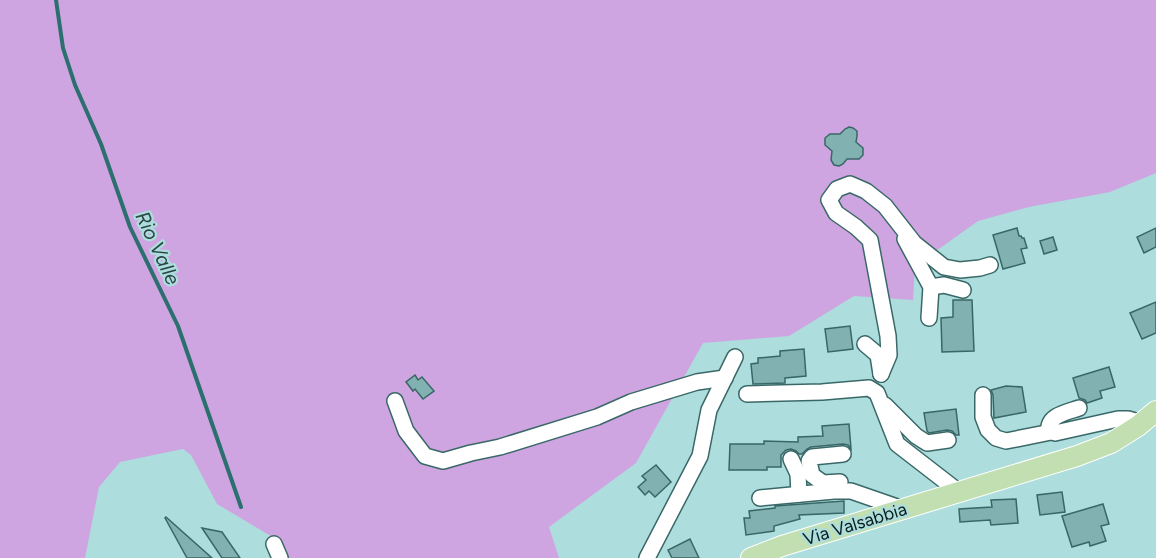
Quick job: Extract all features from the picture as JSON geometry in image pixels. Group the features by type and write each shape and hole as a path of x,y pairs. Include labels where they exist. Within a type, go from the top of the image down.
{"main road":[{"name":"Via Valsabbia","path":"751,558 782,546 1077,456 1111,443 1149,417"}],"street":[{"path":"881,374 889,355 888,336 870,240 836,213 829,200 837,189 850,184 866,191 885,206 914,243 944,267 960,270 985,267"},
{"path":"902,228 906,242 931,287 929,318"},
{"path":"931,287 944,285 963,290"},
{"path":"865,344 878,355 886,410 927,443 948,440"},
{"path":"647,558 700,456 709,410 735,357"},
{"path":"395,401 406,430 425,456 443,461 500,447 597,417 631,402 697,382 725,378"},
{"path":"747,394 869,388 877,393 886,410 897,444 959,492"},
{"name":"Via Valsabbia","path":"983,395 983,417 988,430 996,438 1006,441 1118,419 1149,417"},
{"path":"1052,432 1048,428 1051,420 1077,409"},
{"path":"669,492 681,479 692,455 703,441"},
{"path":"843,454 812,457 809,465 812,475 823,483 838,482 851,491"},
{"path":"791,459 807,494"},
{"path":"760,498 851,491 903,509"}],"shaded area":[{"path":"0,0 1156,0 1156,173 1110,192 1029,207 978,221 915,266 913,300 854,296 789,336 703,343 636,463 549,527 559,558 287,558 281,542 217,504 191,455 183,449 120,462 99,487 85,558 0,558"}],"building":[{"path":"849,127 857,131 856,142 863,148 863,155 859,159 847,159 839,166 834,165 831,160 832,151 825,145 825,138 830,134 840,134"},
{"path":"1017,228 1027,248 1021,249 1025,263 1003,269 993,235"},
{"path":"1156,228 1156,247 1144,253 1137,237"},
{"path":"1053,237 1057,250 1044,254 1040,241"},
{"path":"953,300 972,300 974,351 942,352 941,318 953,317"},
{"path":"1156,302 1156,333 1142,339 1130,313"},
{"path":"850,326 853,349 828,352 825,329"},
{"path":"804,349 806,376 785,378 785,383 753,384 751,364 758,363 758,358 780,356 780,351"},
{"path":"1109,367 1115,387 1100,391 1102,398 1087,403 1079,398 1073,378"},
{"path":"415,375 418,380 422,377 434,391 423,399 406,382"},
{"path":"1006,386 1022,387 1026,412 994,418 991,390"},
{"path":"956,409 959,435 947,430 929,433 927,431 924,413"},
{"path":"849,424 851,449 848,445 843,444 811,447 799,454 791,449 781,455 781,467 767,467 767,470 729,470 730,444 764,444 764,441 798,442 798,437 823,436 822,426"},
{"path":"656,465 671,482 655,497 649,491 645,495 638,487 646,480 642,476"},
{"path":"1062,492 1065,512 1040,515 1037,495"},
{"path":"1016,499 1018,523 991,525 990,520 960,522 959,509 992,507 991,500"},
{"path":"844,501 844,513 799,515 800,519 774,526 774,531 746,535 744,518 750,518 749,511 775,508 775,506"},
{"path":"1103,504 1109,524 1101,526 1106,541 1090,546 1089,542 1072,547 1062,516"},
{"path":"166,517 212,558 187,558"},
{"path":"202,528 222,532 240,558 222,558"},
{"path":"690,539 699,558 672,558 668,550"}],"waterway":[{"name":"Rio Valle","path":"56,0 63,48 75,85 101,144 130,227 178,326 241,507"}]}
